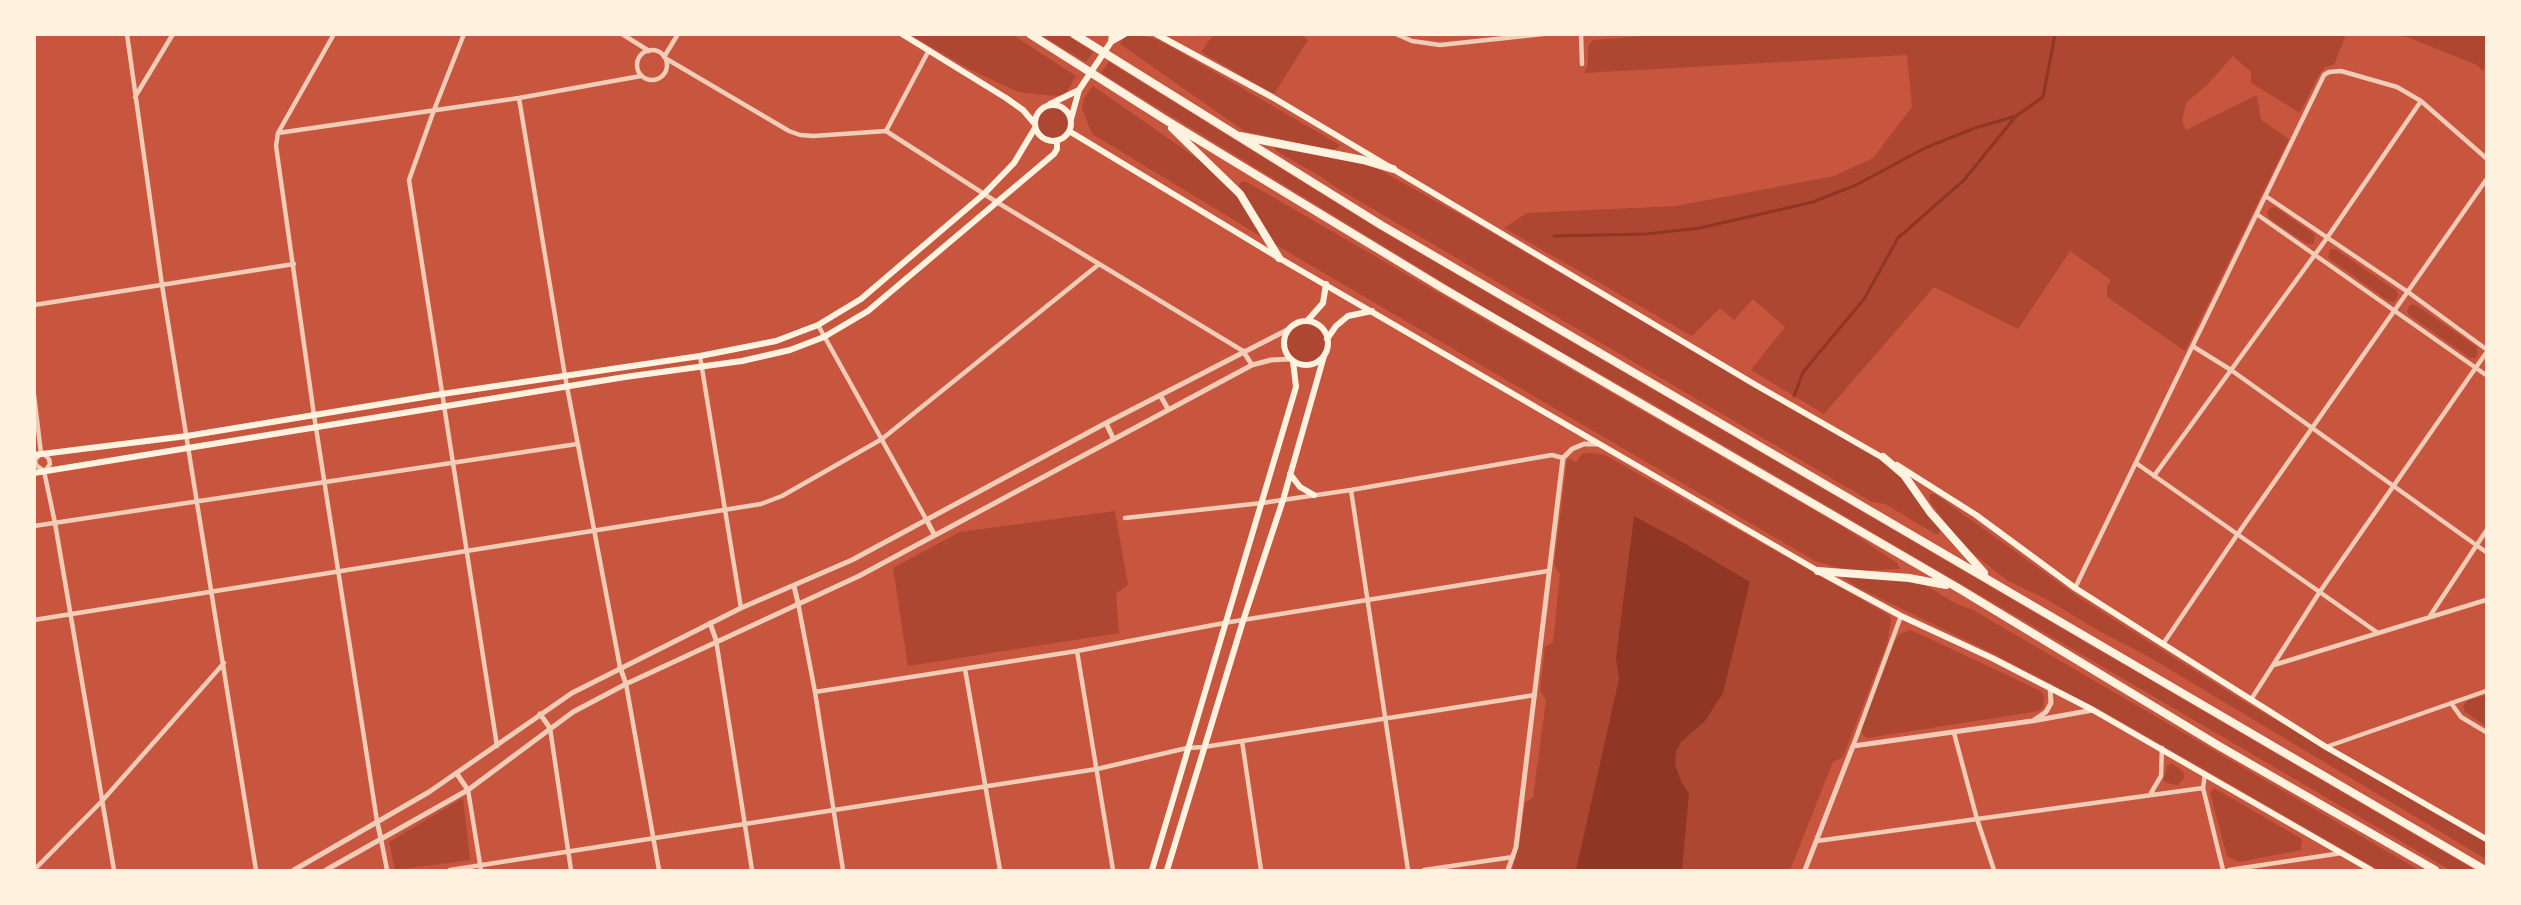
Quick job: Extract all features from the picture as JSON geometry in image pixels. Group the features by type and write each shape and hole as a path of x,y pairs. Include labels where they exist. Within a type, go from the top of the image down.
{"highway":[{"path":"1030,34 1164,119 1444,289 1958,588 2219,746 2435,870"},
{"path":"1074,34 1381,225 2485,870"},
{"path":"1164,119 1195,153 1227,179 1240,194 1279,258"},
{"path":"1234,135 1363,160 1393,169"},
{"path":"1883,457 1904,475 1958,546 1993,582"},
{"path":"1818,572 1909,578 1958,588"}],"main road":[{"path":"902,34 1006,98 1023,110 1043,139 1057,141 1069,131 1080,89 1110,41 1125,34"},
{"path":"1156,34 1272,97 1781,400 1913,474 1976,515 2075,588 2163,644 2252,698 2326,747 2487,839"},
{"path":"38,454 187,435 700,356 776,341 818,325 861,299 984,194 1014,163 1034,126 1040,109 1080,89"},
{"path":"1050,105 1066,110 1071,119"},
{"path":"1069,131 1279,258 1818,572 1900,616 2050,687 2093,710 2371,870"},
{"path":"34,473 316,429 444,406 742,361 790,350 824,337 868,311 995,201 1054,154 1057,141"},
{"path":"952,221 960,232"},
{"path":"902,264 910,274"},
{"path":"1307,321 1323,303 1326,284"},
{"path":"1167,870 1243,621 1283,500 1328,339 1336,326 1348,316 1372,311"},
{"path":"1152,870 1296,387 1291,360 1284,347 1284,340 1294,324 1307,321 1318,325 1328,339"},
{"path":"1291,360 1299,364 1313,364 1324,356"},
{"path":"652,363 653,373"},
{"path":"146,441 148,456"},
{"path":"97,447 100,463"},
{"path":"1290,474 1300,487 1314,495"}],"street":[{"path":"127,34 162,285 256,870"},
{"path":"135,97 173,34"},
{"path":"334,34 278,133 276,146 316,429 377,821 387,870"},
{"path":"464,34 410,180 465,551 497,746"},
{"path":"622,34 649,51 659,52 669,49"},
{"path":"278,133 519,98 631,76 653,80 661,77 667,66 665,57 678,34"},
{"path":"1396,34 1412,41 1440,45 1543,34"},
{"path":"1581,34 1582,64"},
{"path":"886,130 929,50"},
{"path":"631,76 640,56 649,51"},
{"path":"659,52 789,131 800,135 886,130 1098,265 1243,351 1252,365"},
{"path":"637,66 641,76"},
{"path":"2075,588 2267,197 2324,75 2341,71 2397,87 2421,101 2487,158"},
{"path":"519,98 593,531 620,667 626,684 659,870"},
{"path":"2154,476 2327,238 2421,101"},
{"path":"2163,644 2487,180"},
{"path":"2252,698 2319,593 2395,487 2487,351 2408,292 2267,197"},
{"path":"2258,215 2487,375"},
{"path":"34,306 294,264"},
{"path":"34,620 760,504 782,496 882,439 1098,265"},
{"path":"818,325 934,534"},
{"path":"294,870 457,774 572,693 741,608 852,560 1106,423 1289,329"},
{"path":"2194,347 2231,370 2487,552"},
{"path":"700,356 741,608"},
{"path":"326,870 468,790 573,712 716,640 859,576 1252,365 1271,360 1291,360"},
{"path":"34,395 38,454 35,460 36,465 44,471 55,523 114,870"},
{"path":"1160,395 1168,410"},
{"path":"1106,423 1113,438"},
{"path":"34,526 578,444"},
{"path":"1508,870 1513,857 1535,694 1563,458 1572,449 1584,444 1599,444"},
{"path":"38,454 49,459 50,464 44,471"},
{"path":"1125,518 1262,503 1351,490 1552,455 1563,458"},
{"path":"2136,463 2378,633"},
{"path":"1351,490 1408,870"},
{"path":"2430,616 2487,531"},
{"path":"815,692 1077,651 1224,623 1548,572"},
{"path":"794,586 815,692 843,870"},
{"path":"2274,665 2487,600"},
{"path":"1805,870 1900,616"},
{"path":"710,623 716,640 752,870"},
{"path":"1077,651 1113,870"},
{"path":"34,870 102,801 224,663"},
{"path":"965,669 1000,870"},
{"path":"2032,721 2046,712 2049,707 2050,687"},
{"path":"2326,747 2487,691"},
{"path":"450,870 480,868 654,838 1097,769 1187,748 1535,694"},
{"path":"2451,704 2462,717 2487,732"},
{"path":"1853,746 1954,733 2093,710"},
{"path":"540,714 550,729 571,870"},
{"path":"1954,733 1977,819 1994,870"},
{"path":"1242,741 1261,870"},
{"path":"2151,793 2161,776 2162,748"},
{"path":"2205,773 2203,788 2223,870"},
{"path":"457,774 468,790 480,868"},
{"path":"1817,841 2151,793 2203,788"},
{"path":"2229,870 2342,853"},
{"path":"1424,870 1513,857"}],"shaded area":[{"path":"1133,34 1153,38 1168,45 1340,145 1332,150 1244,131 1120,44 1125,37"},
{"path":"1214,34 1301,35 1308,40 1274,94 1201,52"},
{"path":"911,35 1013,35 1076,76 1065,95 1018,92 969,69"},
{"path":"1041,35 1066,35 1093,52 1086,62"},
{"path":"1655,35 2346,35 2334,65 2325,67 2317,78 2300,113 2251,83 2251,72 2233,56 2208,84 2186,103 2182,121 2186,130 2257,95 2261,120 2289,139 2185,351 2107,297 2107,287 2111,280 2070,251 2018,329 1934,287 1824,414 1751,370 1785,327 1753,299 1734,320 1720,308 1692,336 1504,228 1527,213 1676,206 1834,176 1873,158 1912,107 1907,55 1584,73 1588,65 1588,46 1593,40"},
{"path":"2402,35 2486,35 2486,63 2483,71 2477,65"},
{"path":"1109,62 1380,230 2475,870 2450,870 1650,402 1490,311 1101,73"},
{"path":"1093,86 1208,166 1239,196 1262,237 1092,134 1082,109 1084,98"},
{"path":"1053,106 1065,111 1070,123 1065,135 1053,140 1041,135 1036,123 1041,111"},
{"path":"1274,147 1373,166 1475,223 1895,469 1940,530 1939,534 1935,534 1885,504 1872,502 1337,188 1276,151"},
{"path":"1245,181 1843,527 1897,563 1900,569 1849,571 1815,561 1276,245 1239,186"},
{"path":"2275,207 2314,234 2313,244 2307,244 2270,219 2267,213 2270,208"},
{"path":"2330,249 2335,249 2397,291 2398,296 2394,302 2390,302 2328,258"},
{"path":"2410,305 2416,305 2477,347 2478,354 2475,358 2470,358 2409,315 2407,311"},
{"path":"1306,324 1319,330 1325,343 1319,356 1306,362 1293,356 1287,343 1293,330"},
{"path":"1582,454 1605,455 1889,615 1891,620 1887,644 1843,757 1833,762 1790,870 1512,870 1519,845 1525,803 1533,797 1546,700 1540,691 1545,647 1553,642 1560,574 1554,565 1567,461 1569,458 1576,462"},
{"path":"1930,494 1935,494 2080,598 2248,704 2486,842 2486,859 2151,658 2044,598 2008,581 1961,544 1929,500"},
{"path":"1115,511 1128,585 1116,594 1119,633 908,666 893,568 960,532"},
{"path":"1634,516 1750,582 1723,693 1705,721 1681,742 1676,751 1675,765 1689,794 1682,870 1576,870 1619,679 1616,658"},
{"path":"1841,576 1920,582 1957,604 1973,610 2419,870 2379,870 2108,714 1994,654 1857,587"},
{"path":"1911,630 2041,691 2044,697 2043,707 2039,711 1867,738 1861,729 1863,722 1895,641 1900,634"},
{"path":"2486,695 2486,726 2465,712 2463,706 2467,701"},
{"path":"2171,763 2183,771 2184,779 2177,785 2163,781 2167,766"},
{"path":"2214,788 2302,839 2301,850 2239,862 2227,856 2210,793"},
{"path":"463,798 470,860 395,870 389,842"}],"waterway":[{"path":"1794,396 1803,372 1864,299 1898,238 1964,180 2016,116 2043,97 2055,34"},
{"path":"1554,236 1646,234 1700,228 1813,202 1856,185 1925,148 1975,128 2016,116"}]}
